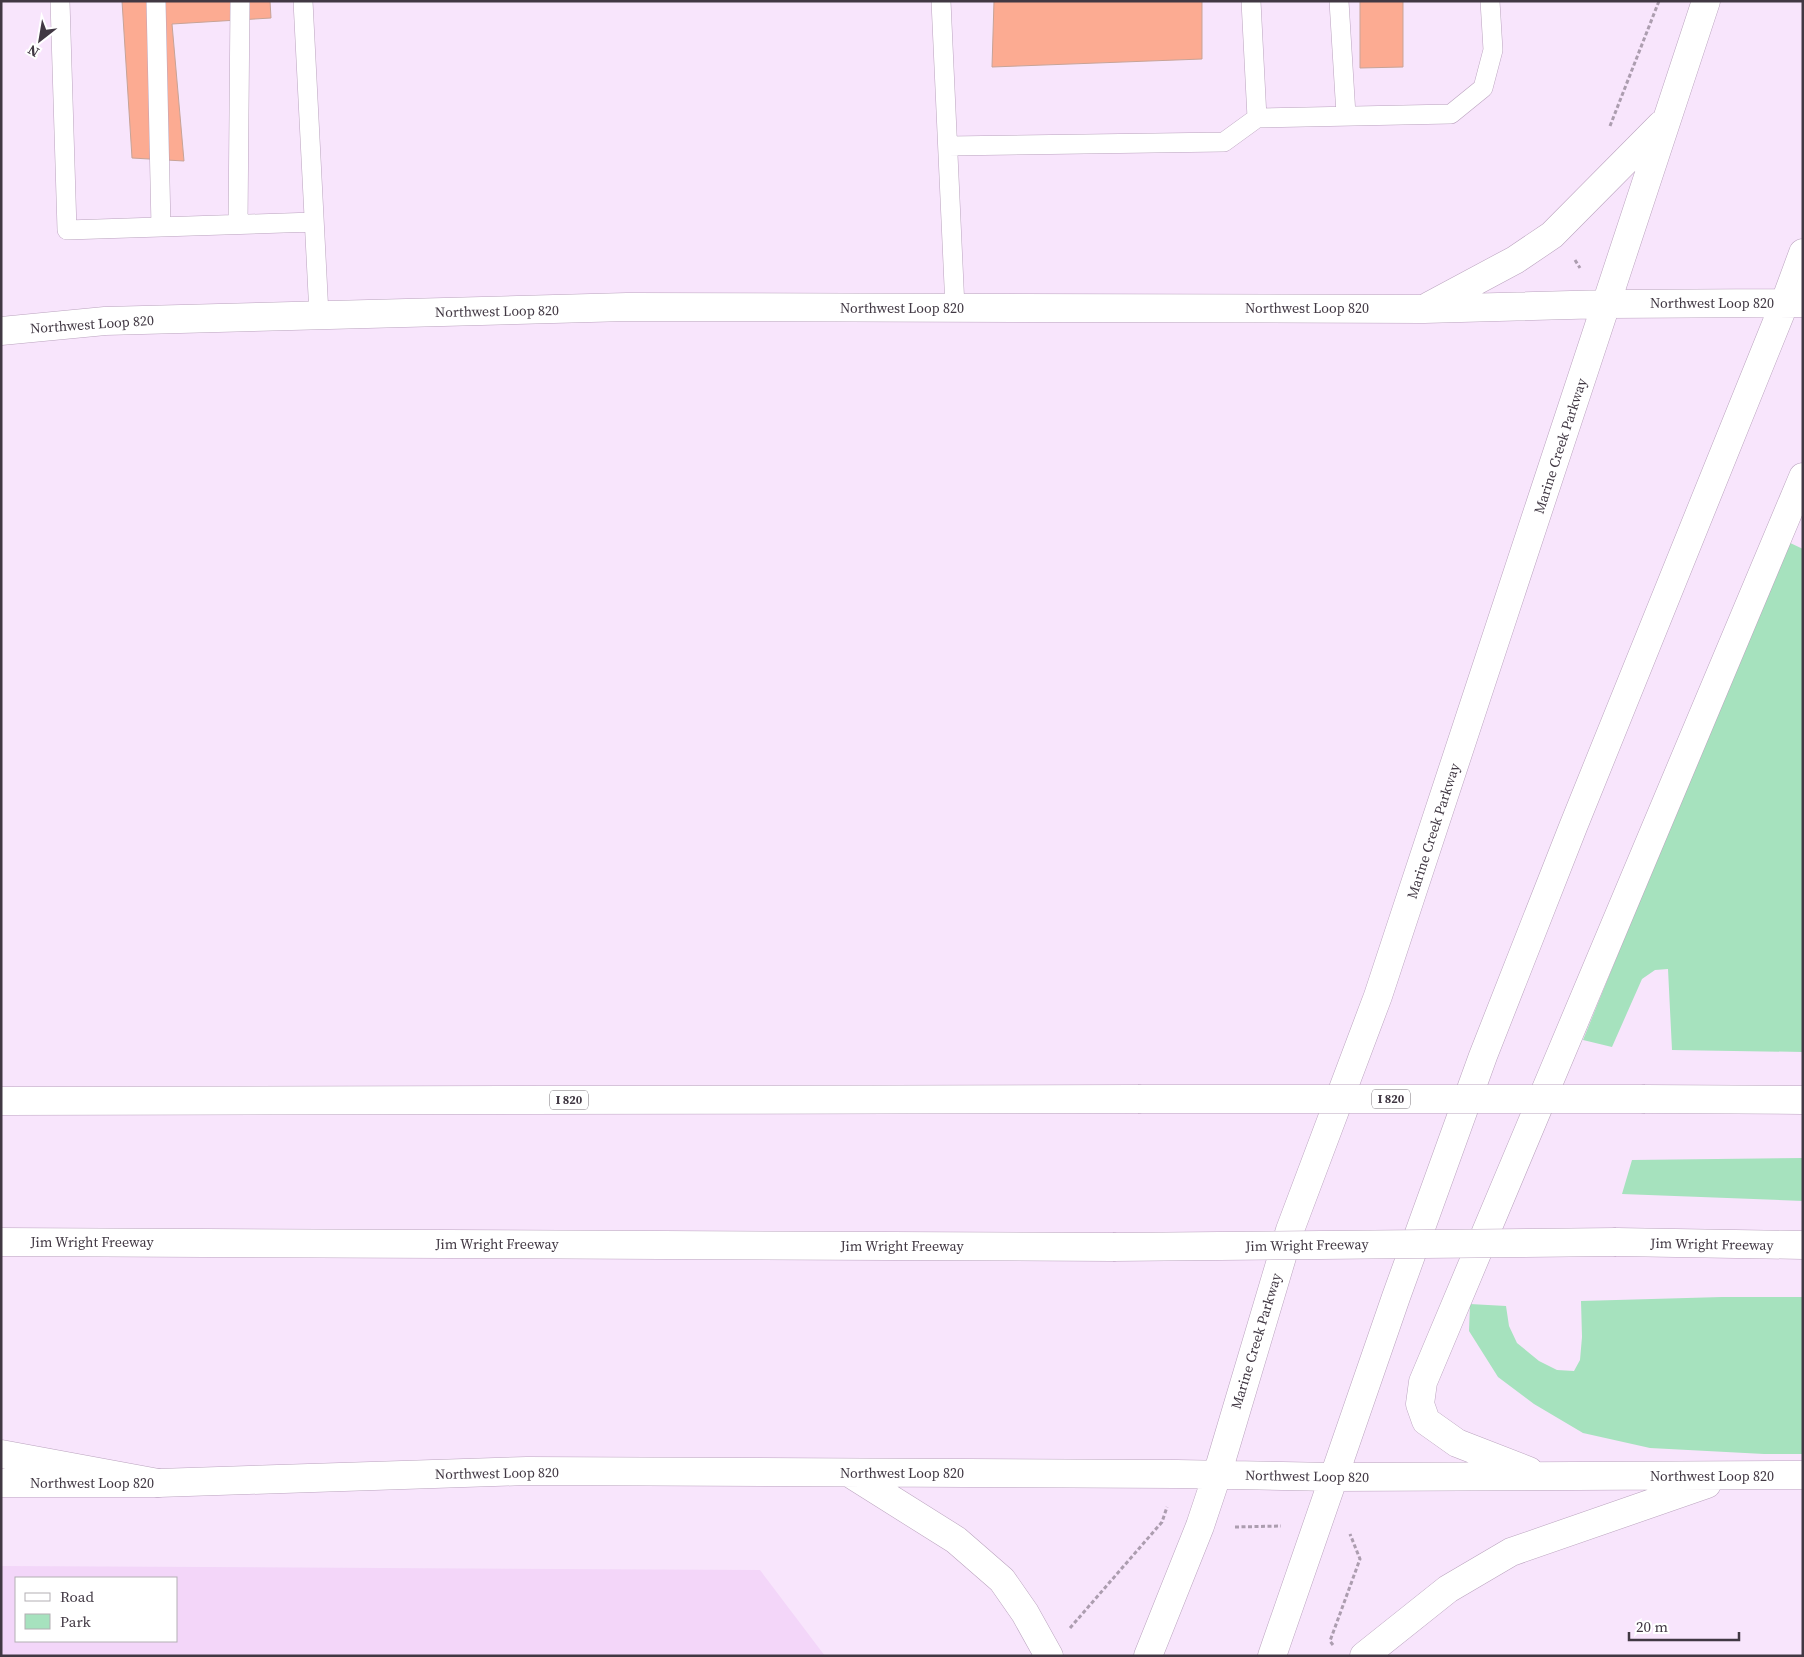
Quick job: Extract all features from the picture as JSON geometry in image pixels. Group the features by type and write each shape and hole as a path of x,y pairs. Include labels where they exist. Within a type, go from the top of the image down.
{"main road":[{"name":"Marine Creek Parkway","path":"1148,1656 1200,1526 1290,1230 1378,996 1608,304 1706,1"},
{"path":"1424,308 1515,260 1552,235 1666,121"},
{"path":"1272,1656 1399,1287 1483,1056 1573,827 1794,302 1803,254"},
{"name":"Northwest Loop 820","path":"1,331 105,321 627,307 1424,308 1794,302"},
{"path":"1544,1477 1457,1443 1426,1420 1420,1404 1423,1382 1803,478"},
{"name":"I 820","path":"1,1101 1803,1100"},
{"name":"Jim Wright Freeway","path":"1,1242 1113,1246 1616,1242 1803,1246"},
{"path":"1,1454 158,1483"},
{"name":"Northwest Loop 820","path":"1,1484 158,1483 527,1471 851,1474 1217,1474 1333,1477 1803,1475"},
{"path":"851,1474 956,1540 1002,1580 1025,1613 1050,1656"},
{"path":"1364,1656 1448,1588 1511,1552 1729,1476"}],"lane":[{"path":"60,1 67,230 314,222"},
{"path":"156,1 161,227"},
{"path":"238,224 240,1"},
{"path":"303,1 319,315"},
{"path":"942,1 955,308"},
{"path":"1251,1 1257,118"},
{"path":"1339,1 1346,116"},
{"path":"948,146 1224,142 1257,118 1450,114 1483,88 1493,50 1490,1"}],"path":[{"path":"1608,133 1659,1"},
{"path":"1069,1630 1162,1522"},
{"path":"1233,1526 1279,1526"},
{"path":"1336,1648 1330,1641 1360,1559 1347,1526"}],"shaded area":[{"path":"1,1566 760,1570 825,1656 1,1656"}],"green space":[{"path":"1786,541 1803,549 1803,1052 1672,1050 1668,969 1655,970 1642,979 1612,1047 1583,1040"},
{"path":"1803,1158 1803,1201 1622,1194 1632,1160"},
{"path":"1803,1297 1803,1454 1764,1454 1650,1448 1583,1433 1534,1404 1498,1377 1469,1331 1470,1304 1506,1306 1509,1326 1517,1343 1539,1361 1557,1370 1574,1371 1580,1360 1582,1337 1581,1301"}],"building":[{"path":"122,1 270,1 271,18 172,24 184,161 132,158"},
{"path":"994,1 1202,1 1202,59 992,67"},
{"path":"1360,1 1403,1 1403,67 1360,68"}]}
